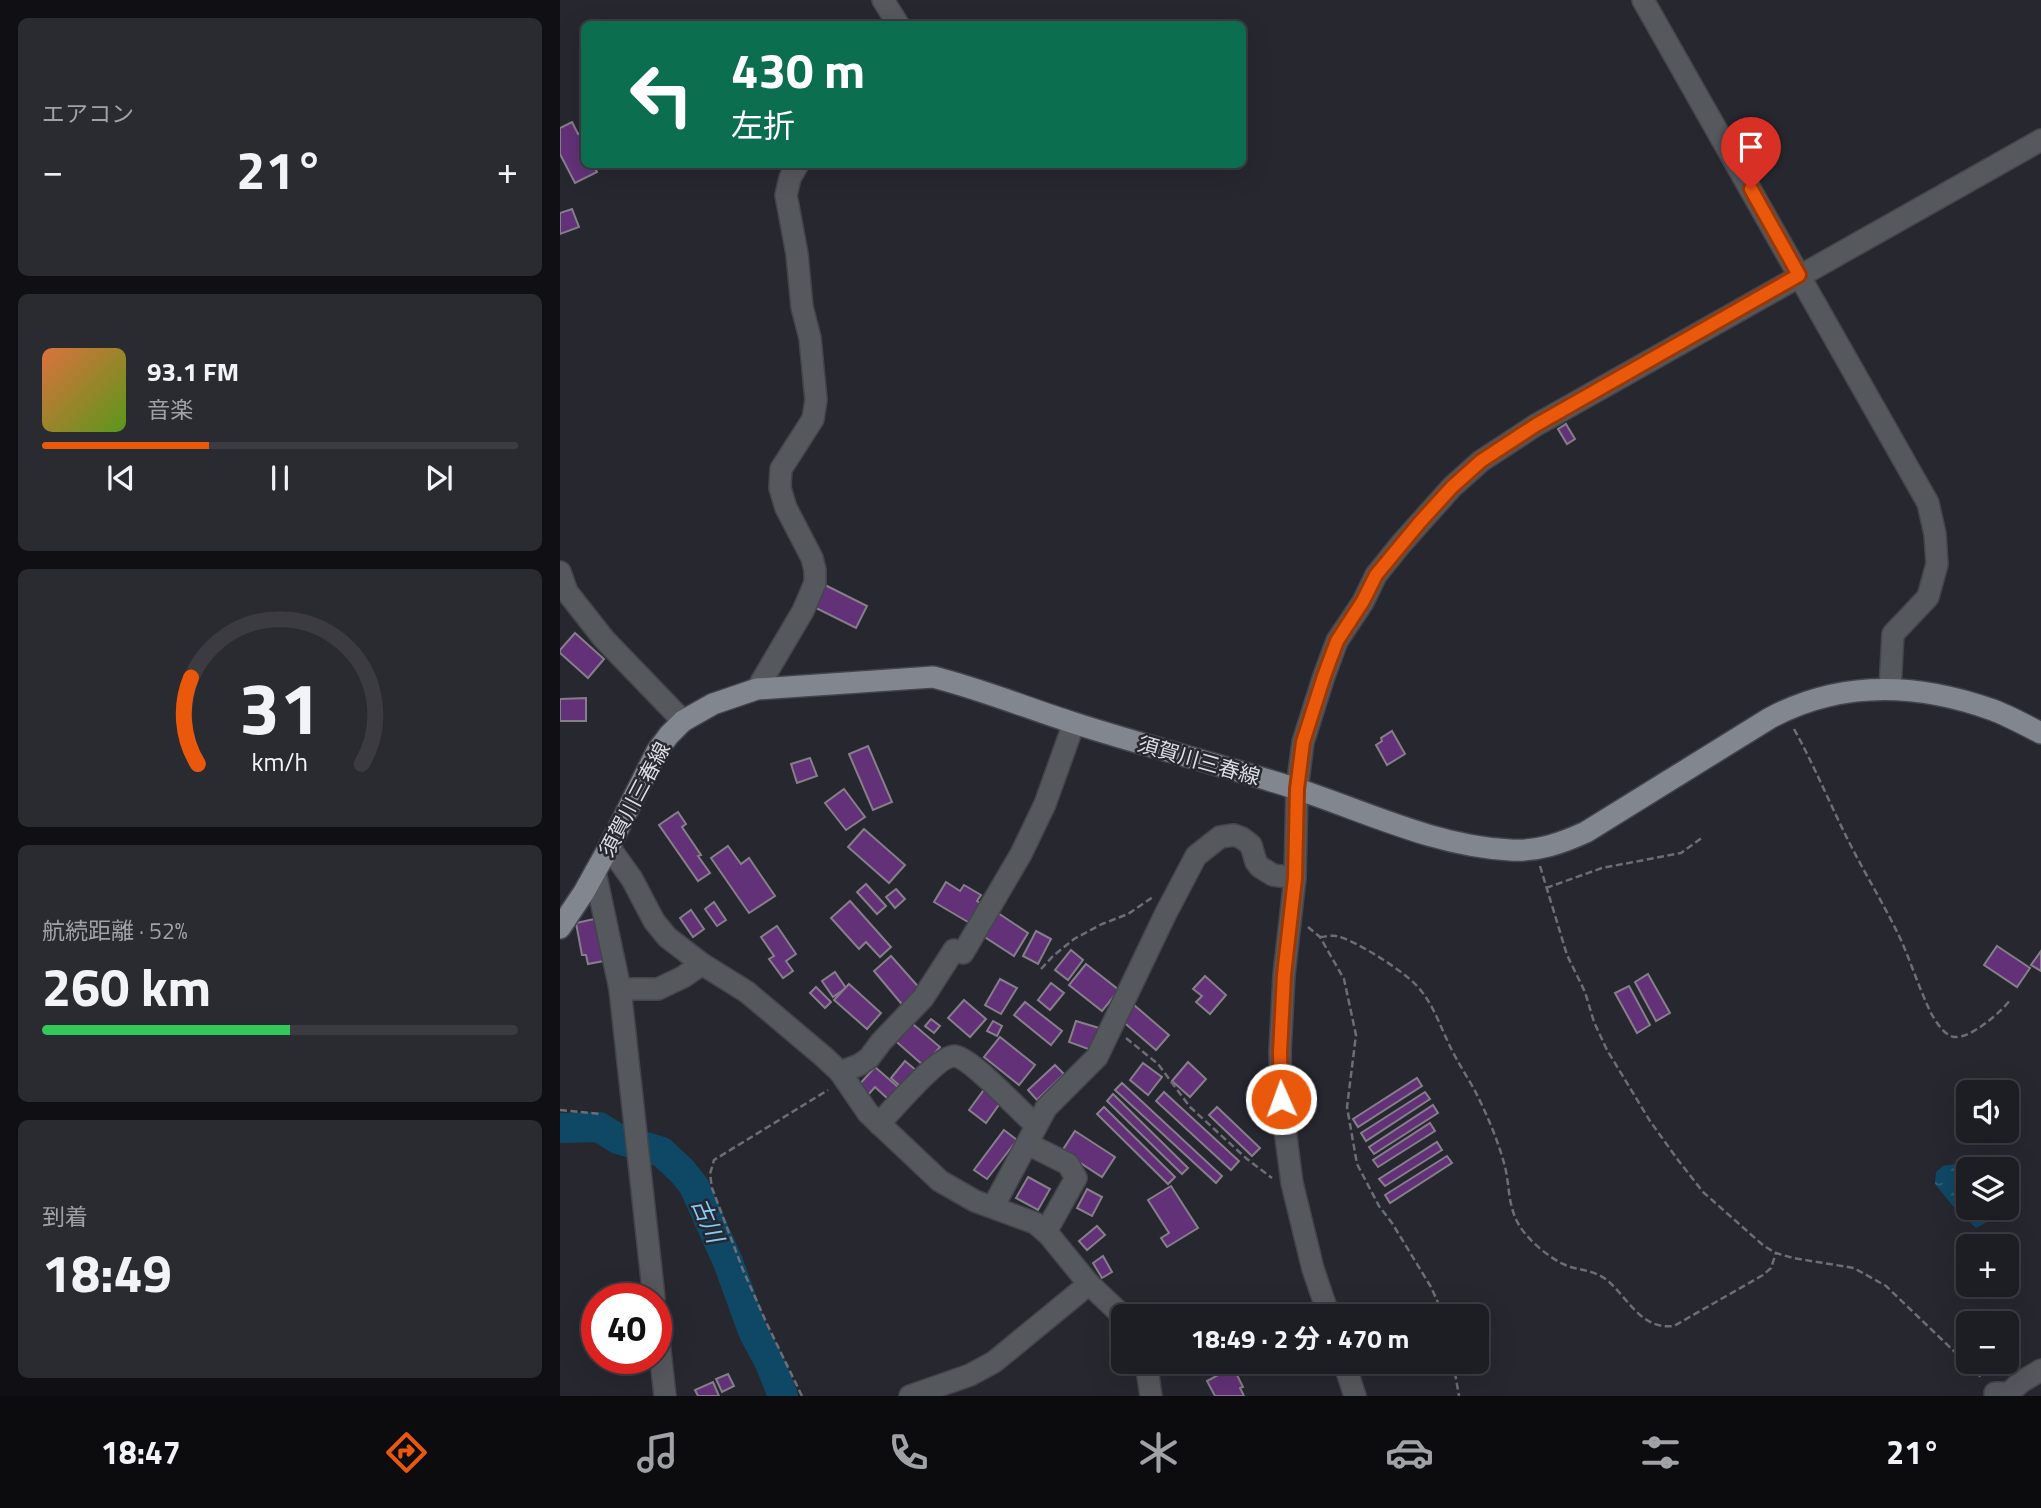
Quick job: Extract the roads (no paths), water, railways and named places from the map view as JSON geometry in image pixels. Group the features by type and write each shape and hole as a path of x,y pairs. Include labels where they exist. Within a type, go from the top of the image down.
{"main road":[{"name":"須賀川三春線","path":"560,928 584,892 657,751 669,735 683,721 713,704 757,689 933,677 1074,723 1297,789 1434,838 1464,846 1514,851 1562,843 1586,832 1784,711 1825,696 1855,690 1890,688 1963,700 1996,710 2041,733"}],"street":[{"path":"883,0 896,21"},
{"path":"1643,0 1928,503 1935,534 1937,564 1928,597 1893,634 1890,688"},
{"path":"1325,1304 1313,1269 1292,1183 1283,1118 1280,1052 1284,975 1295,878 1297,789 1303,742 1324,676 1337,641 1376,575 1452,487 1481,461 1536,425 2041,140"},
{"path":"757,689 803,611 815,583 812,558 786,508 780,488 781,469 813,418 816,400 810,338 802,307 797,254 786,195 796,168"},
{"path":"562,587 604,639 683,721"},
{"path":"843,1076 869,1058 923,998 959,951 1021,854 1045,804 1074,723"},
{"path":"993,1207 1046,1108 1097,1057 1196,856 1220,837 1234,835 1251,845 1260,867 1273,875 1295,878"},
{"path":"609,847 632,879 654,921 667,937 702,964 747,992 843,1076 862,1106 879,1125 940,1181 975,1201 1035,1223 1044,1230 1111,1304"},
{"path":"595,872 620,989 652,1283"},
{"path":"620,989 658,989 702,964"},
{"path":"879,1125 942,1060 952,1056 963,1059 979,1072 1032,1134 1068,1164 1076,1178 1049,1226 1044,1230"},
{"path":"910,1396 970,1376 994,1363 1090,1284"},
{"path":"1995,1393 2009,1393 2041,1370"},
{"path":"663,1374 666,1396"},
{"path":"1148,1374 1151,1396"},
{"path":"1348,1374 1355,1396"}],"water":[{"path":"1956,1164 1956,1209 1935,1184 1936,1172 1943,1166"},
{"path":"1968,1220 1991,1220 1976,1228"}],"waterway":[{"name":"古川","path":"560,1128 599,1127 618,1139 662,1152 682,1171 694,1186 728,1262 753,1331 783,1396"}]}
